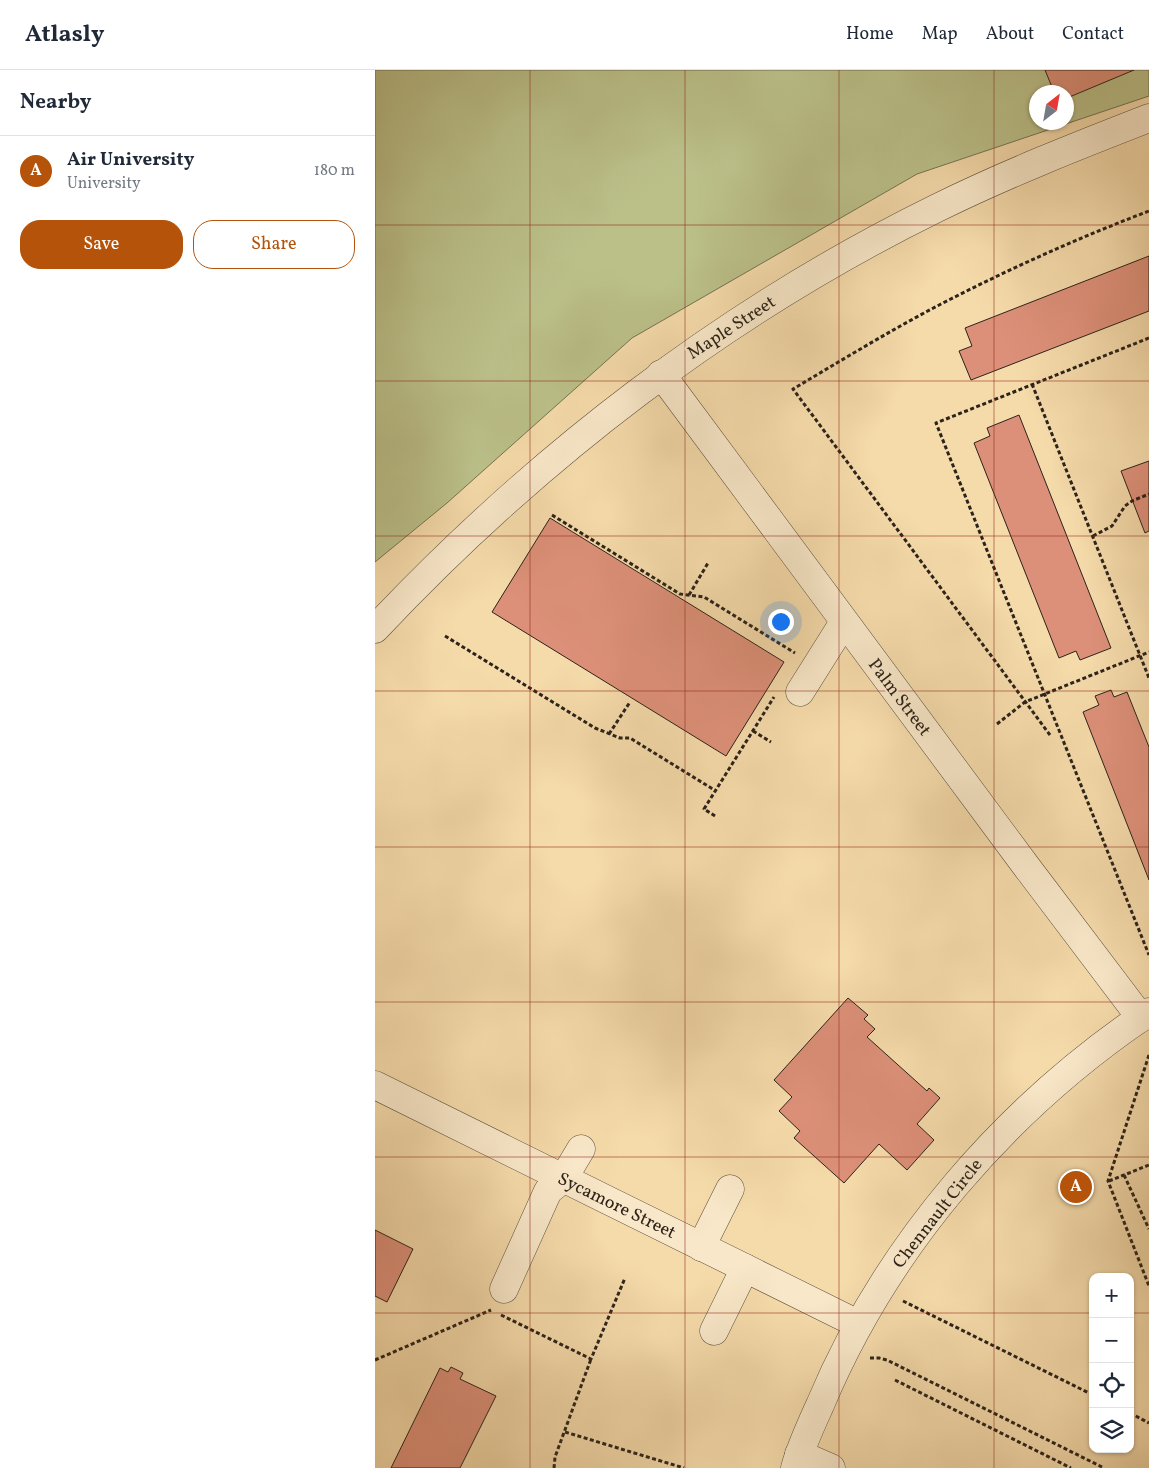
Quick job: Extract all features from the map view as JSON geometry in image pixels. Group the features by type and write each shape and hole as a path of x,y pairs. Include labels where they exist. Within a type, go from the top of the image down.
{"street":[{"name":"Maple Street","path":"375,629 424,578 523,486 602,418 661,374 790,289 861,248 935,209 1004,176 1149,118"},
{"name":"Palm Street","path":"661,374 844,622 1145,1015"},
{"path":"790,690 844,622"},
{"name":"Chennault Circle","path":"797,1461 829,1382 858,1324 938,1206 974,1163 1015,1121 1071,1071 1145,1015"},
{"name":"Sycamore Street","path":"375,1086 858,1324"},
{"path":"504,1289 548,1191 563,1179 581,1150"},
{"path":"701,1246 730,1189"},
{"path":"714,1331 745,1268"},
{"path":"797,1461 831,1468"}],"path":[{"path":"1050,735 793,389 941,304 1017,266 1149,211"},
{"path":"1149,338 936,423 1149,955"},
{"path":"1032,384 1149,678"},
{"path":"1093,536 1113,526 1125,506 1149,494"},
{"path":"552,515 680,594 704,597 800,656"},
{"path":"689,595 708,563"},
{"path":"445,636 595,728 620,738 631,738 716,791"},
{"path":"997,724 1025,702 1149,652"},
{"path":"715,816 704,809 753,731 790,690"},
{"path":"609,734 630,702"},
{"path":"753,731 771,742"},
{"path":"1149,1055 1108,1181 1149,1286"},
{"path":"1108,1181 1149,1165"},
{"path":"1124,1175 1149,1230"},
{"path":"554,1468 555,1457 591,1359 625,1278"},
{"path":"899,1299 1089,1393"},
{"path":"375,1360 491,1310 591,1359"},
{"path":"869,1352 864,1360 873,1358 887,1360 1104,1468"},
{"path":"895,1380 1071,1468"},
{"path":"1134,1415 1149,1423"},
{"path":"565,1432 684,1468"}],"green space":[{"path":"375,70 1149,70 1149,96 1074,121 1074,85 1029,85 1029,130 1048,130 917,174 632,338 447,503 375,562"}],"building":[{"path":"1045,70 1134,70 1074,95 1074,85 1051,85"},
{"path":"1149,256 1149,311 971,380 959,351 972,346 965,328"},
{"path":"1019,415 1111,648 1080,660 1076,651 1059,658 974,443 990,436 987,428"},
{"path":"1149,461 1149,531 1145,533 1121,471"},
{"path":"550,518 784,662 726,756 492,612"},
{"path":"1111,690 1114,697 1127,692 1149,747 1149,880 1083,712 1099,705 1095,696"},
{"path":"848,998 868,1015 864,1019 875,1029 867,1037 927,1091 929,1088 940,1098 917,1124 934,1140 907,1170 879,1144 844,1183 794,1138 800,1131 779,1111 792,1097 774,1080"},
{"path":"375,1230 413,1249 387,1302 375,1296"},
{"path":"451,1367 463,1373 460,1379 496,1396 460,1468 391,1468 440,1368 448,1372"}],"place":[{"name":"Air University","path":"1076,1187"}]}
